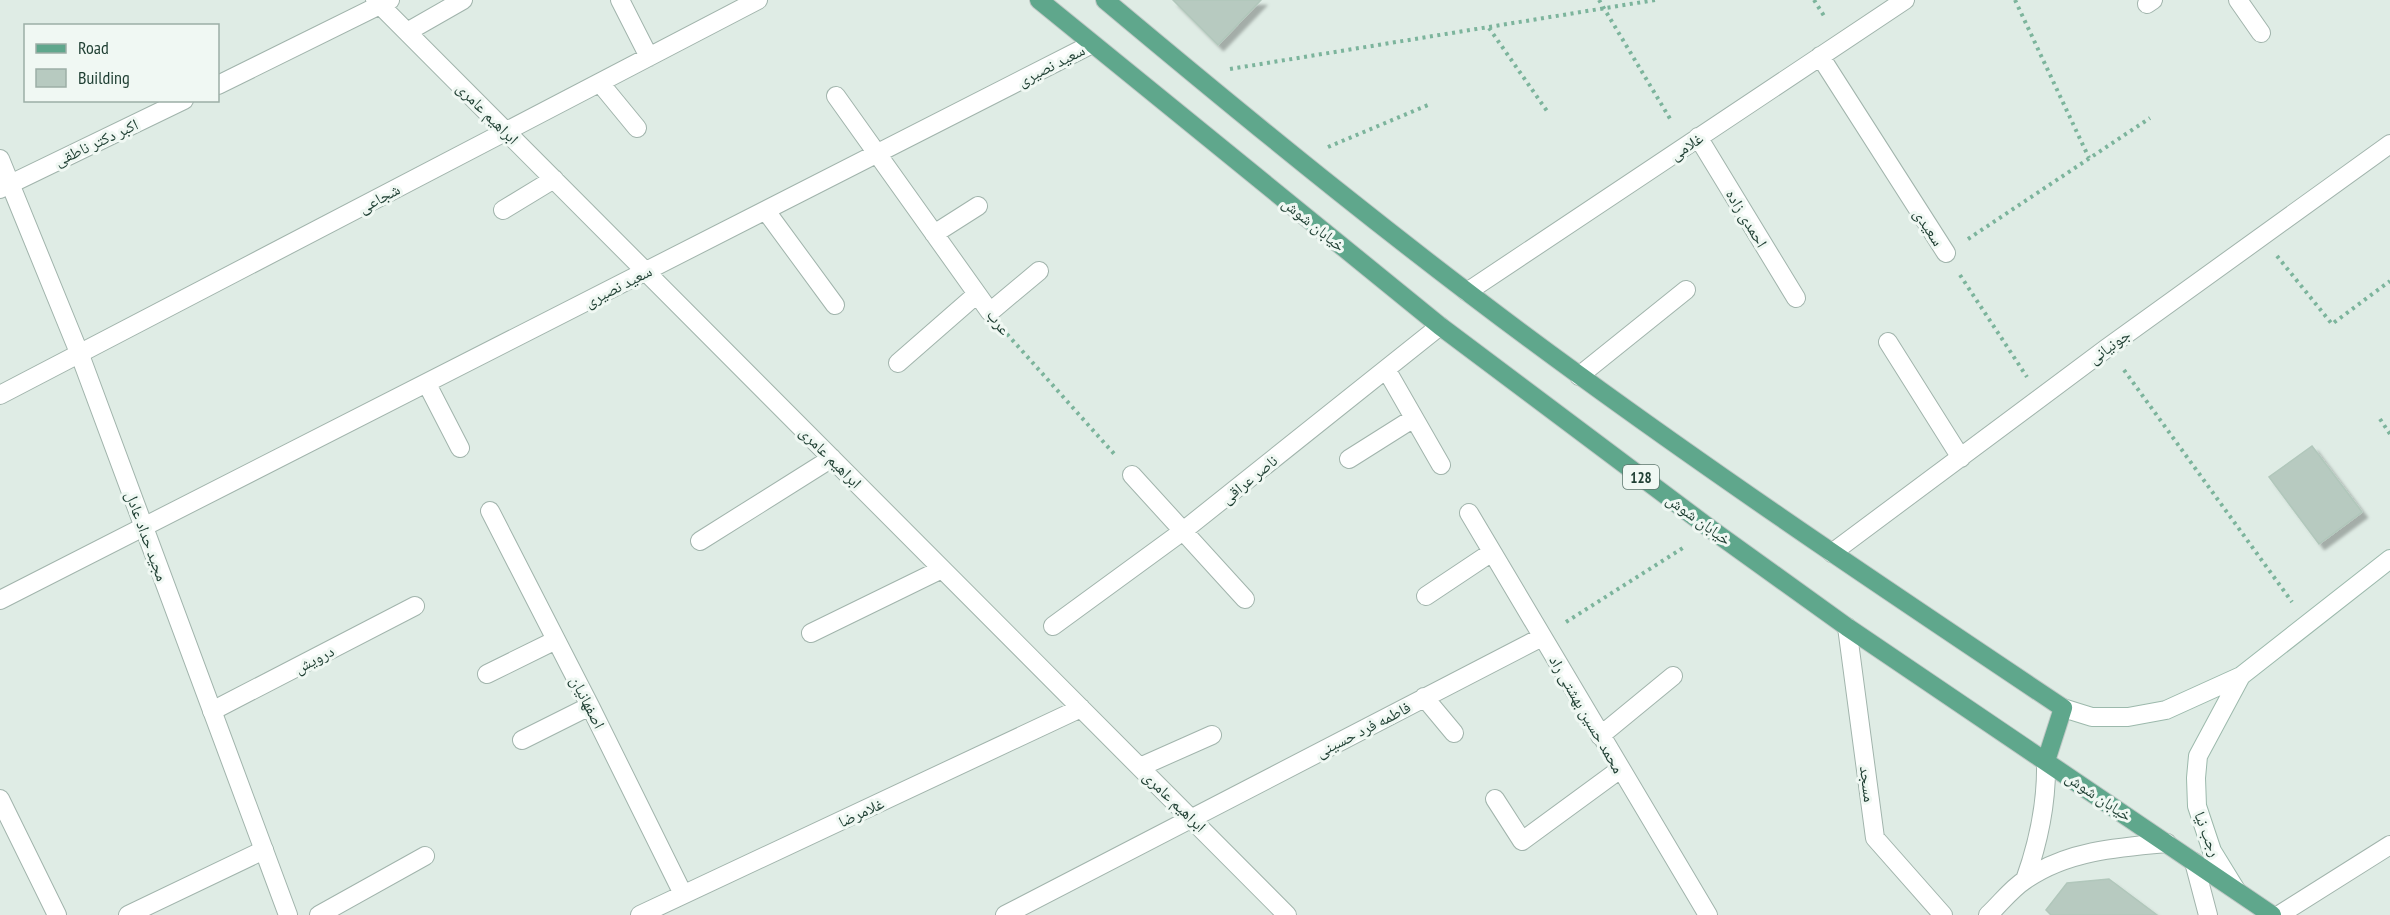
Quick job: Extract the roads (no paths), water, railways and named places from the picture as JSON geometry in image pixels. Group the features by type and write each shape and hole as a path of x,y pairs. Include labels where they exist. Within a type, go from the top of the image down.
{"main road":[{"name":"خیابان شوش","path":"1039,0 1440,326 1713,530 1847,627 2272,915"},
{"path":"1105,0 1194,75 1467,292 1580,376 1832,553 2063,708 2046,761"}],"street":[{"path":"407,32 463,0"},
{"path":"620,0 650,57"},
{"name":"شجاعی","path":"0,395 758,0"},
{"name":"غلامی","path":"1467,292 1905,0"},
{"path":"2238,0 2261,33"},
{"path":"219,84 382,2"},
{"name":"ابراهیم عامری","path":"382,2 407,32 1193,818 1287,915"},
{"name":"سعید نصیری","path":"0,600 144,529 1092,44"},
{"name":"سعیدی","path":"1820,56 1946,253"},
{"path":"600,83 637,128"},
{"name":"عرب","path":"836,96 990,312 1040,272"},
{"name":"اکبر دکتر ناطقی","path":"4,186 180,102"},
{"name":"احمدی زاده","path":"1693,141 1796,298"},
{"name":"جونیانی","path":"1832,553 2040,397 2390,144"},
{"name":"مجید حداد عادل","path":"0,159 4,186 80,355 288,915"},
{"path":"503,210 554,179"},
{"path":"934,234 978,206"},
{"path":"766,211 835,305"},
{"path":"1580,376 1686,290"},
{"path":"898,363 977,294"},
{"name":"ناصر عراقی","path":"1053,626 1183,531 1440,326"},
{"path":"1888,342 1961,458"},
{"path":"1386,369 1441,465"},
{"path":"427,384 460,448"},
{"path":"1349,459 1414,418"},
{"path":"700,541 832,458"},
{"path":"1132,475 1245,599"},
{"name":"اصفهانیان","path":"489,511 590,706 683,894"},
{"name":"محمد حسین بهشتی راد","path":"1468,513 1619,770 1708,915"},
{"path":"1426,596 1492,552"},
{"name":"رجب نیا","path":"2063,708 2092,717 2128,717 2166,710 2241,676 2390,559"},
{"path":"811,633 942,569"},
{"name":"درویش","path":"212,711 415,606"},
{"name":"مسجد","path":"1847,627 1875,838 1943,915"},
{"name":"فاطمه فرد حسینی","path":"1005,915 1542,636"},
{"path":"487,674 556,640"},
{"path":"1600,736 1672,675"},
{"name":"رجب نیا","path":"2236,890 2212,851 2197,806 2196,778 2198,756 2241,676"},
{"path":"1424,697 1454,733"},
{"path":"522,740 590,706"},
{"name":"غلامرضا","path":"640,915 1082,708"},
{"path":"1140,767 1212,735"},
{"path":"2025,880 2045,805 2046,761"},
{"path":"1495,799 1522,841 1619,770"},
{"path":"0,799 57,915"},
{"path":"1988,915 2025,880 2061,862 2108,848 2167,843"},
{"path":"2278,915 2390,845"},
{"path":"128,915 264,850"},
{"path":"319,915 424,856"},
{"path":"2194,862 2208,915"}]}
